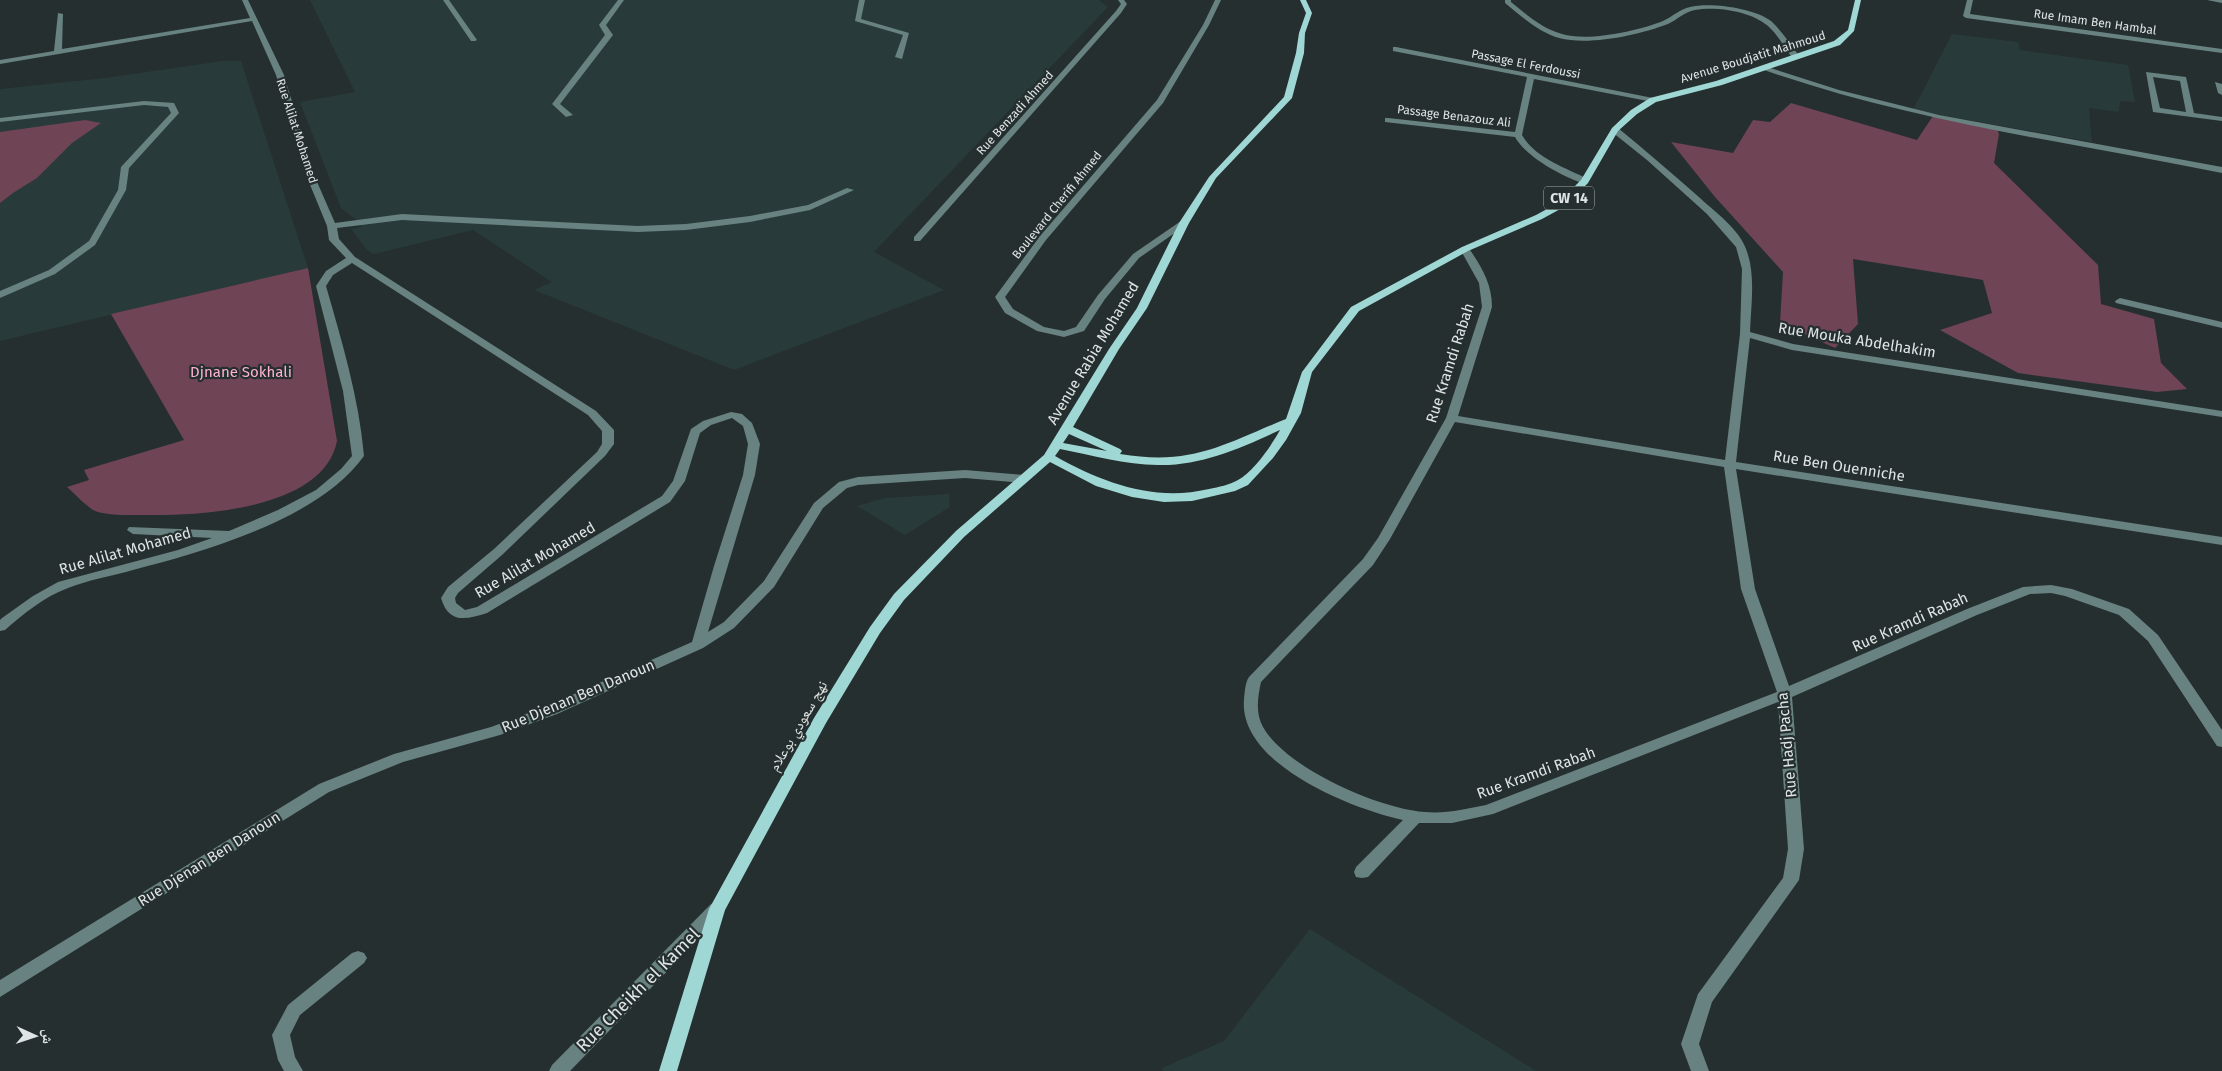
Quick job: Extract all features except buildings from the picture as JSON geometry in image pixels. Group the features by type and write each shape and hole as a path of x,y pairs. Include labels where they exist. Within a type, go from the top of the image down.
{"main road":[{"name":"Avenue Rabia Mohamed","path":"1053,451 1114,349 1142,308 1184,223 1213,177 1288,98 1300,52 1302,33 1309,13 1303,0"},
{"name":"Avenue Boudjatit Mahmoud","path":"1289,422 1295,413 1307,372 1355,309 1465,249 1539,217 1561,205 1585,181 1615,130 1634,112 1653,100 1719,83 1837,43 1851,31 1858,0"},
{"path":"1053,451 1083,476 1132,493 1164,498 1192,497 1231,488 1244,482 1269,456 1289,422"},
{"path":"1053,451 1127,457 1158,462 1209,455 1228,449 1289,422"},
{"path":"1066,428 1127,457"},
{"name":"نهج سعودي بوعلام","path":"668,1071 717,909 819,722 875,630 899,597 960,534 1024,479 1053,451"}],"street":[{"name":"Rue Alilat Mohamed","path":"245,0 280,75 310,175 332,226 334,240 352,259 592,413 608,430 608,444 601,454 498,552 453,590 448,598 450,605 462,615 475,613 505,597 666,499 679,481 695,431 707,423 731,416 742,418 748,425 754,444 749,474 698,645"},
{"path":"446,0 473,40"},
{"path":"569,115 556,104 609,35 602,25 620,0"},
{"path":"862,0 857,20 907,34 899,57"},
{"name":"Boulevard Cherifi Ahmed","path":"1184,223 1136,256 1101,297 1080,330 1064,334 1040,329 1009,311 1000,297 1043,238 1160,101 1206,25 1218,0"},
{"path":"1508,0 1507,2 1548,32 1568,38 1592,39 1664,23 1692,8 1716,8 1740,12 1760,17 1769,23 1796,57"},
{"name":"Rue Imam Ben Hambal","path":"1970,0 1966,16 2222,51"},
{"path":"2210,0 2222,2"},
{"name":"Rue Benzadi Ahmed","path":"917,239 1093,42 1123,1"},
{"path":"58,52 60,14"},
{"path":"0,62 254,19"},
{"name":"Passage El Ferdoussi","path":"1396,49 1653,100"},
{"path":"1767,68 1845,94 1907,110 2034,136 2222,170"},
{"path":"2190,115 2183,79 2149,74 2156,110 2190,115 2222,119"},
{"path":"1531,77 1518,135 1520,142 1533,152 1585,181"},
{"path":"2218,84 2222,93"},
{"path":"0,120 144,103 171,105 175,113 125,166 122,190 92,243 52,272 0,295"},
{"name":"Passage Benazouz Ali","path":"1388,120 1518,135"},
{"path":"1615,130 1650,158 1710,212 1729,231 1741,247 1747,269 1745,334"},
{"path":"332,226 402,217 638,229 686,227 750,219 810,207 850,190"},
{"name":"Rue Kramdi Rabah","path":"1465,249 1484,279 1488,292 1487,307 1452,418 1407,501 1368,562 1254,680 1250,706 1256,729 1275,753 1310,778 1375,805 1416,817 1450,817 1488,810 1785,694 1972,612 2028,590 2050,589 2067,592 2107,605 2124,612 2139,623 2153,638 2222,742"},
{"name":"Rue Alilat Mohamed","path":"0,627 19,610 63,585 182,553 237,533 282,513 320,493 345,472 358,456 356,430 348,386 321,286 326,276 334,269 352,259"},
{"path":"2120,301 2222,325"},
{"name":"Rue Mouka Abdelhakim","path":"1745,334 1792,347 2222,414"},
{"name":"Rue Hadj Pacha","path":"1700,1071 1690,1044 1704,999 1791,880 1796,850 1785,694 1748,589 1730,465 1745,334"},
{"name":"Rue Ben Ouenniche","path":"1452,418 2072,520 2222,541"},
{"name":"Rue Djenan Ben Danoun","path":"0,988 324,788 399,758 496,731 552,710 698,645 729,625 751,604 769,584 818,506 843,486 858,481 965,474 1024,479"},
{"path":"133,530 195,534 237,533"},
{"path":"1362,872 1416,817"},
{"name":"Rue Cheikh el Kamel","path":"558,1071 717,909"},
{"path":"294,1071 287,1060 280,1035 294,1010 358,958"}],"shaded area":[{"path":"310,0 1099,0 1108,7 874,252 944,290 734,370 534,290 552,282 473,230 374,254 367,250 351,229 361,227 359,222 341,208 300,102 355,92"},
{"path":"1952,34 2018,42 2020,50 2128,65 2135,102 2120,101 2119,112 2089,108 2092,142 1913,110"},
{"path":"223,61 241,61 308,268 0,341 0,89 105,78"},
{"path":"949,494 950,507 905,535 857,506 885,498"},
{"path":"1310,929 1536,1071 1163,1071 1162,1068 1224,1041"}],"green space":[{"path":"1791,103 1917,140 1933,116 1997,129 1999,134 1994,163 2098,265 2101,304 2154,319 2161,363 2187,389 2157,392 2018,373 1940,330 1992,313 1983,280 1853,259 1858,324 1835,348 1780,323 1783,272 1715,197 1671,142 1733,153 1753,120 1770,122"},
{"path":"85,120 101,123 72,143 37,178 0,203 0,132"},
{"name":"Djnane Sokhali","path":"308,268 337,441 327,464 309,481 285,495 257,504 227,510 169,515 119,515 98,512 90,508 67,487 89,480 84,470 184,440 111,314"}]}
